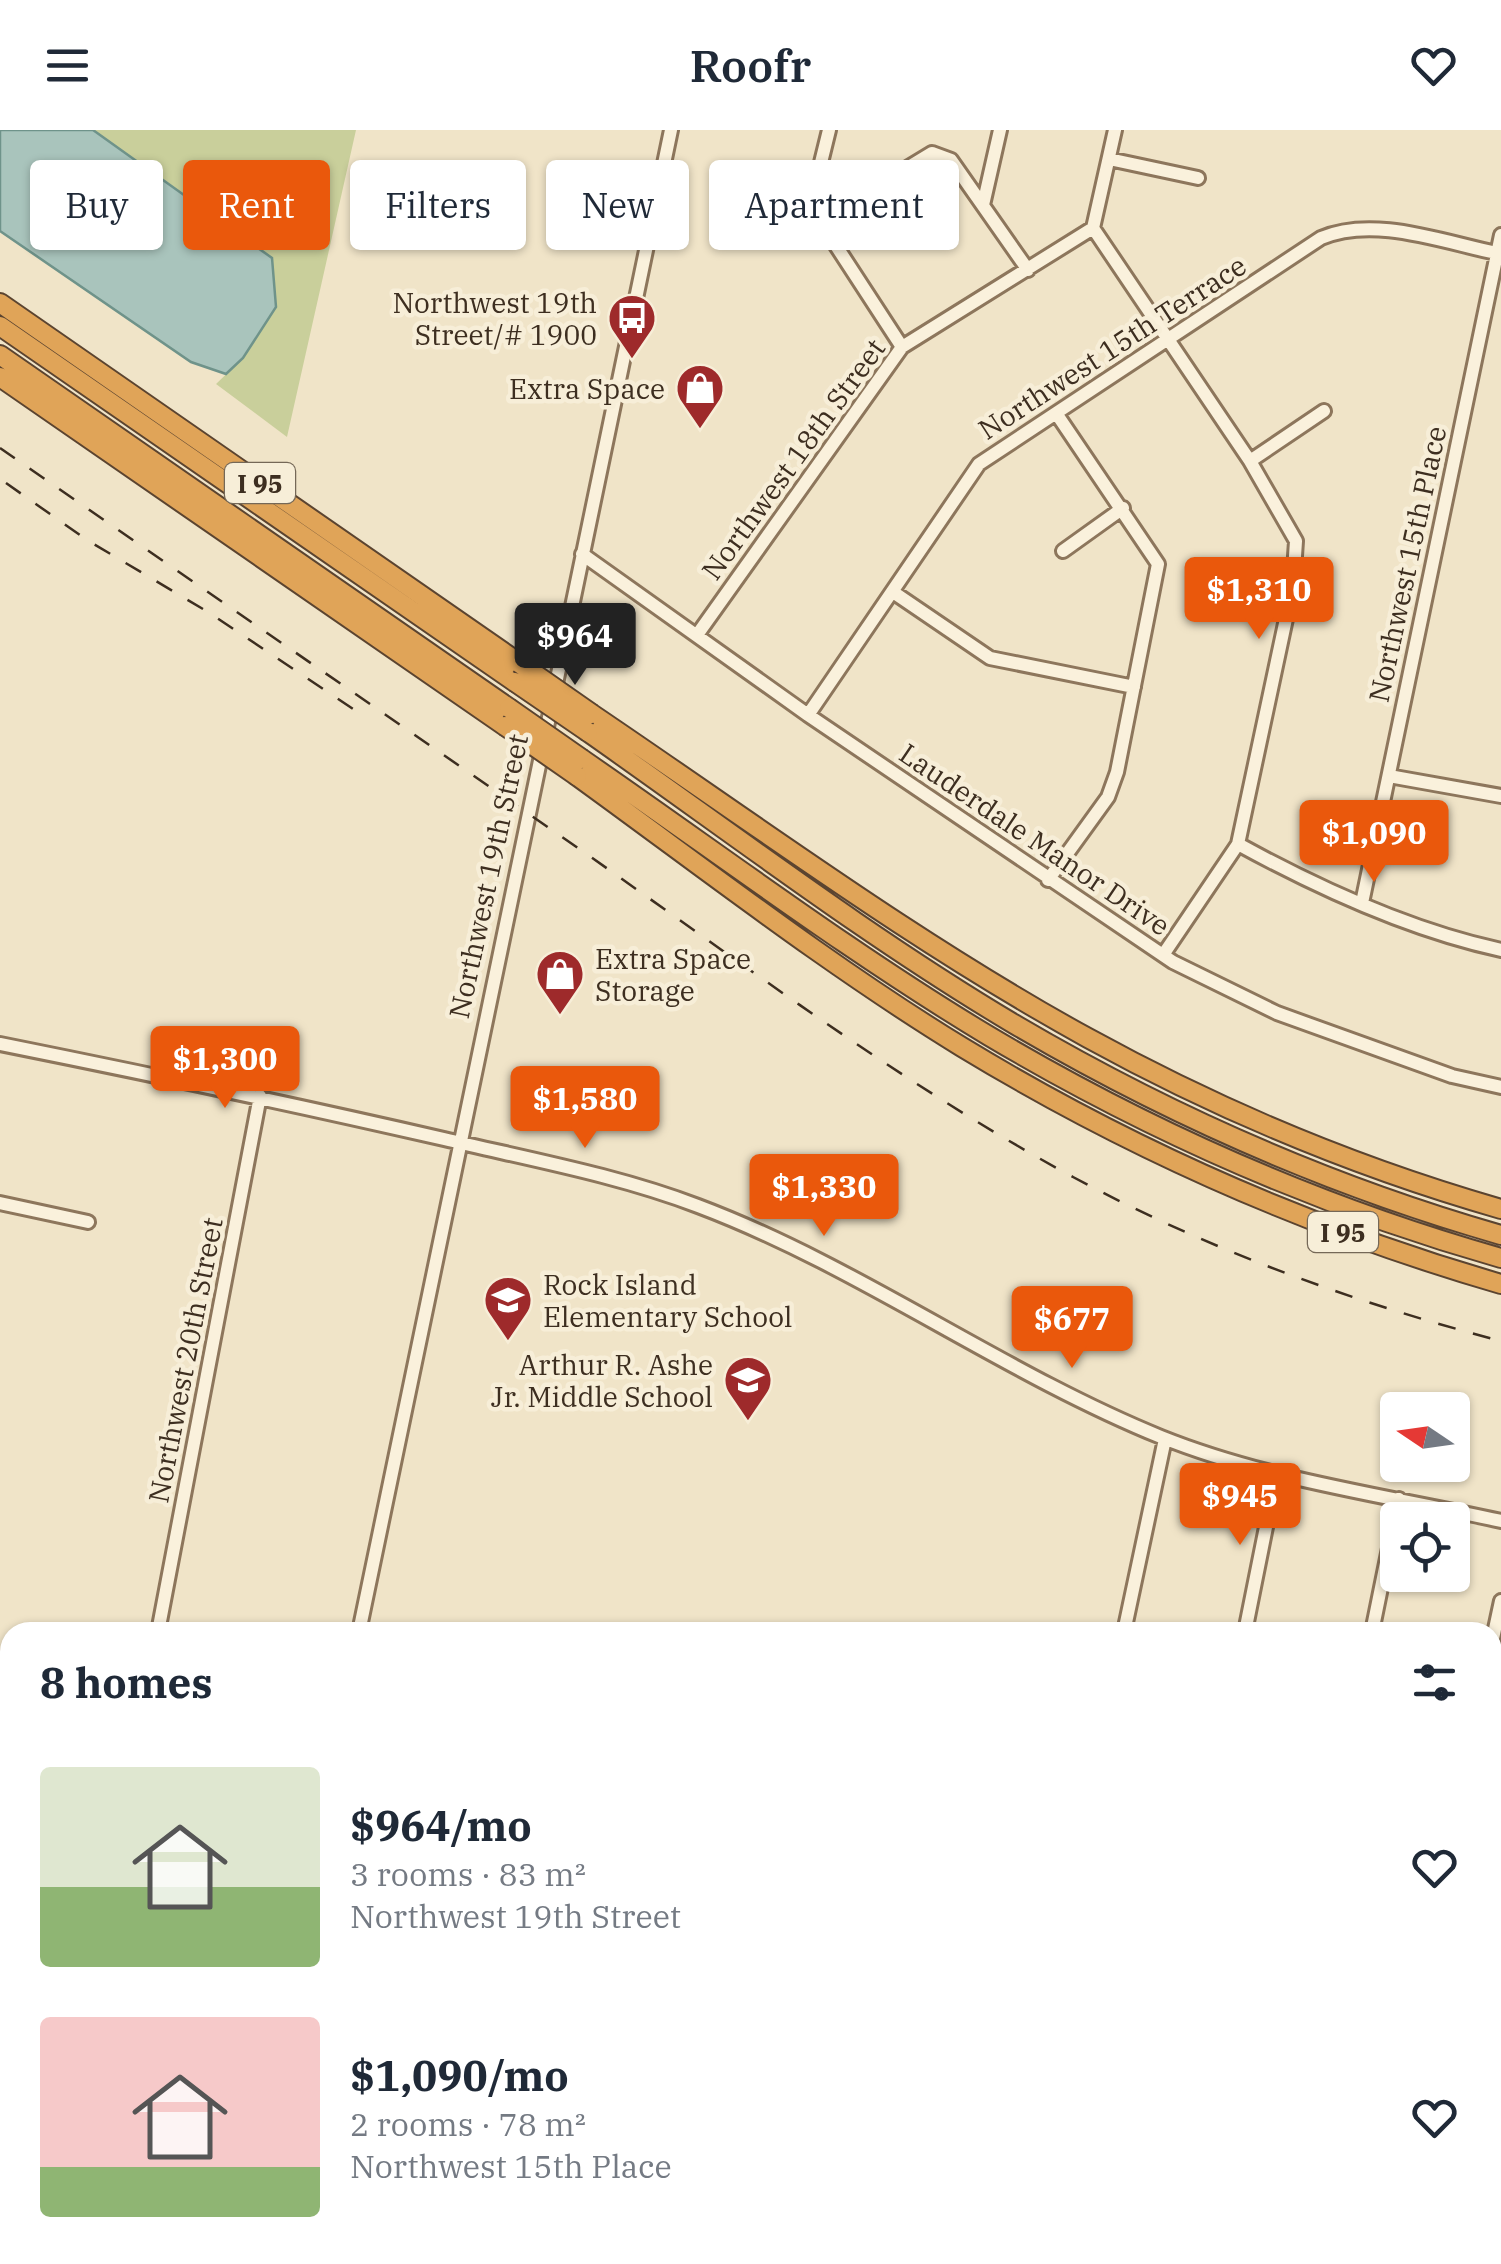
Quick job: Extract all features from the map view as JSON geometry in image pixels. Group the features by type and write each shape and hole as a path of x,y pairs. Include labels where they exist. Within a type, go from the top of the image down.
{"highway":[{"name":"I 95","path":"0,303 590,723 1042,1012 1220,1104 1388,1173 1501,1210"},
{"path":"0,326 517,672"},
{"path":"0,355 507,717"},
{"name":"I 95","path":"0,377 580,768 926,1024 1058,1102 1189,1168 1328,1226 1501,1284"},
{"path":"590,723 919,964 1077,1060 1276,1155 1501,1235"},
{"path":"580,768 1003,1044 1183,1139 1353,1210"},
{"path":"1189,1168 1353,1210 1501,1258"},
{"path":"1388,1173 1501,1225"}],"street":[{"name":"Northwest 19th Street","path":"361,1622 671,130"},
{"path":"822,160 828,130"},
{"path":"983,205 1000,130"},
{"path":"1115,130 1094,228 1293,530 1297,560 1238,844 1162,955"},
{"path":"920,160 932,153 951,160"},
{"path":"1109,159 1198,178"},
{"path":"959,171 1028,270"},
{"name":"Northwest 18th Street","path":"697,636 902,347 1094,228"},
{"name":"Northwest 15th Terrace","path":"808,716 980,464 1056,413 1321,238 1341,229 1368,228 1499,254"},
{"name":"Northwest 15th Place","path":"1362,903 1501,236"},
{"path":"839,250 902,347"},
{"path":"1250,461 1324,411"},
{"path":"1048,880 1108,796 1117,772 1158,564 1056,413"},
{"path":"1062,552 1123,508"},
{"name":"Lauderdale Manor Drive","path":"582,554 808,716 1162,955 1278,1013 1452,1076 1501,1087"},
{"path":"893,592 990,658 1134,687"},
{"path":"1389,776 1501,796"},
{"path":"1238,844 1296,876 1362,903 1468,943 1501,950"},
{"path":"0,1044 260,1096 458,1142 694,1204 767,1234 1099,1410 1164,1438 1277,1472 1501,1521"},
{"name":"Northwest 20th Street","path":"160,1622 260,1096"},
{"path":"0,1202 88,1222"},
{"path":"1126,1622 1164,1438"},
{"path":"1246,1622 1277,1472"},
{"path":"1374,1622 1398,1499"}],"green space":[{"path":"84,130 356,130 330,246 330,160 183,160 183,199 163,185 163,160 127,160"},
{"path":"222,250 329,250 287,437 216,384 243,358"}],"water":[{"path":"0,130 93,130 135,160 30,160 30,250 163,250 163,180 183,194 183,250 261,250 272,258 276,307 243,358 226,374 191,362 0,231"}],"railway":[{"path":"0,448 826,1023 1010,1141 1124,1203 1229,1251 1390,1309 1501,1341"},
{"path":"6,483 87,540 208,612 362,715"}],"place":[{"name":"Northwest 19th Street/# 1900","path":"632,360"},
{"name":"Extra Space","path":"700,430"},
{"name":"Extra Space Storage","path":"560,1016"},
{"name":"Rock Island Elementary School","path":"508,1342"},
{"name":"Arthur R. Ashe Jr. Middle School","path":"748,1422"}]}
